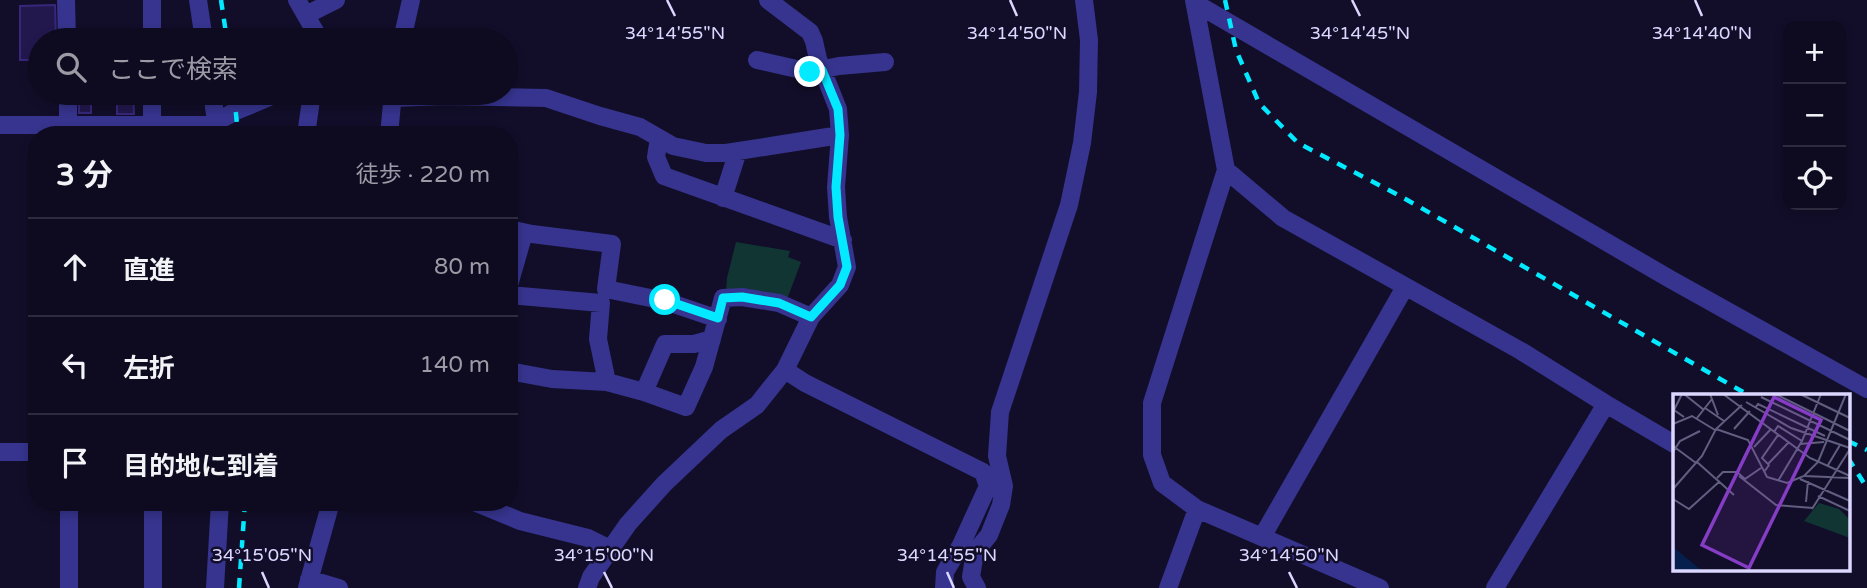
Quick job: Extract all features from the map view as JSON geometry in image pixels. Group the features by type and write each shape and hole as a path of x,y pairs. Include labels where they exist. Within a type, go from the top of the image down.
{"street":[{"path":"66,0 67,28"},
{"path":"152,0 152,28"},
{"path":"198,0 202,28"},
{"path":"313,28 302,7 336,0"},
{"path":"405,28 411,0"},
{"path":"944,588 944,572 968,549 989,535 1001,505 1004,486 997,456 1000,412 1069,205 1082,144 1088,92 1089,40 1084,0"},
{"path":"587,588 591,577 628,524 664,484 721,430 757,405 785,370 811,317 840,285 847,267 838,217 836,187 840,135 838,109 810,32 774,1"},
{"path":"1195,1 1226,170 1152,403 1152,455 1162,483 1197,509 1380,588"},
{"path":"1195,1 1670,279 1867,389"},
{"path":"757,60 810,72 885,61"},
{"path":"518,97 546,98 640,127 673,146 706,153 737,151 840,135"},
{"path":"68,105 68,126"},
{"path":"152,105 152,126"},
{"path":"214,105 217,126"},
{"path":"220,126 236,111 250,105"},
{"path":"307,126 310,105"},
{"path":"390,126 392,105"},
{"path":"0,125 28,127"},
{"path":"659,138 656,157 664,176 843,240"},
{"path":"723,198 737,151"},
{"path":"1226,170 1283,218 1521,351 1673,443"},
{"path":"518,231 612,244 606,289 665,300 718,318"},
{"path":"1262,537 1405,287"},
{"path":"518,296 601,303 598,339 607,382"},
{"path":"518,373 552,379 607,382 686,407 704,367 723,298 742,297 779,303 811,317"},
{"path":"645,392 665,344 694,344 712,339"},
{"path":"785,370 805,383 983,472 988,486 968,549 971,577 977,588"},
{"path":"1495,588 1606,404"},
{"path":"0,452 28,452"},
{"path":"1168,588 1197,509"},
{"path":"69,511 69,588"},
{"path":"153,511 153,588"},
{"path":"215,588 219,511"},
{"path":"328,511 308,583 339,588"},
{"path":"496,511 520,521 587,538 610,549"}],"green space":[{"path":"736,242 790,251 788,257 801,262 786,302 726,290"}],"building":[{"path":"55,5 56,28 28,28 28,60 20,60 20,6"},
{"path":"79,105 91,105 91,113 79,113"},
{"path":"117,105 134,105 134,114 117,114"}],"railway":[{"path":"221,0 225,28"},
{"path":"1225,0 1236,50 1259,103 1298,143 1402,197 1747,394"},
{"path":"235,105 237,126"},
{"path":"1850,442 1867,450"},
{"path":"1850,461 1867,488"},
{"path":"239,588 244,511"}],"route":[{"path":"665,300 718,318 723,298 742,297 779,303 811,317 840,285 847,267 838,217 836,187 840,135 838,109 822,70 810,72"}]}
